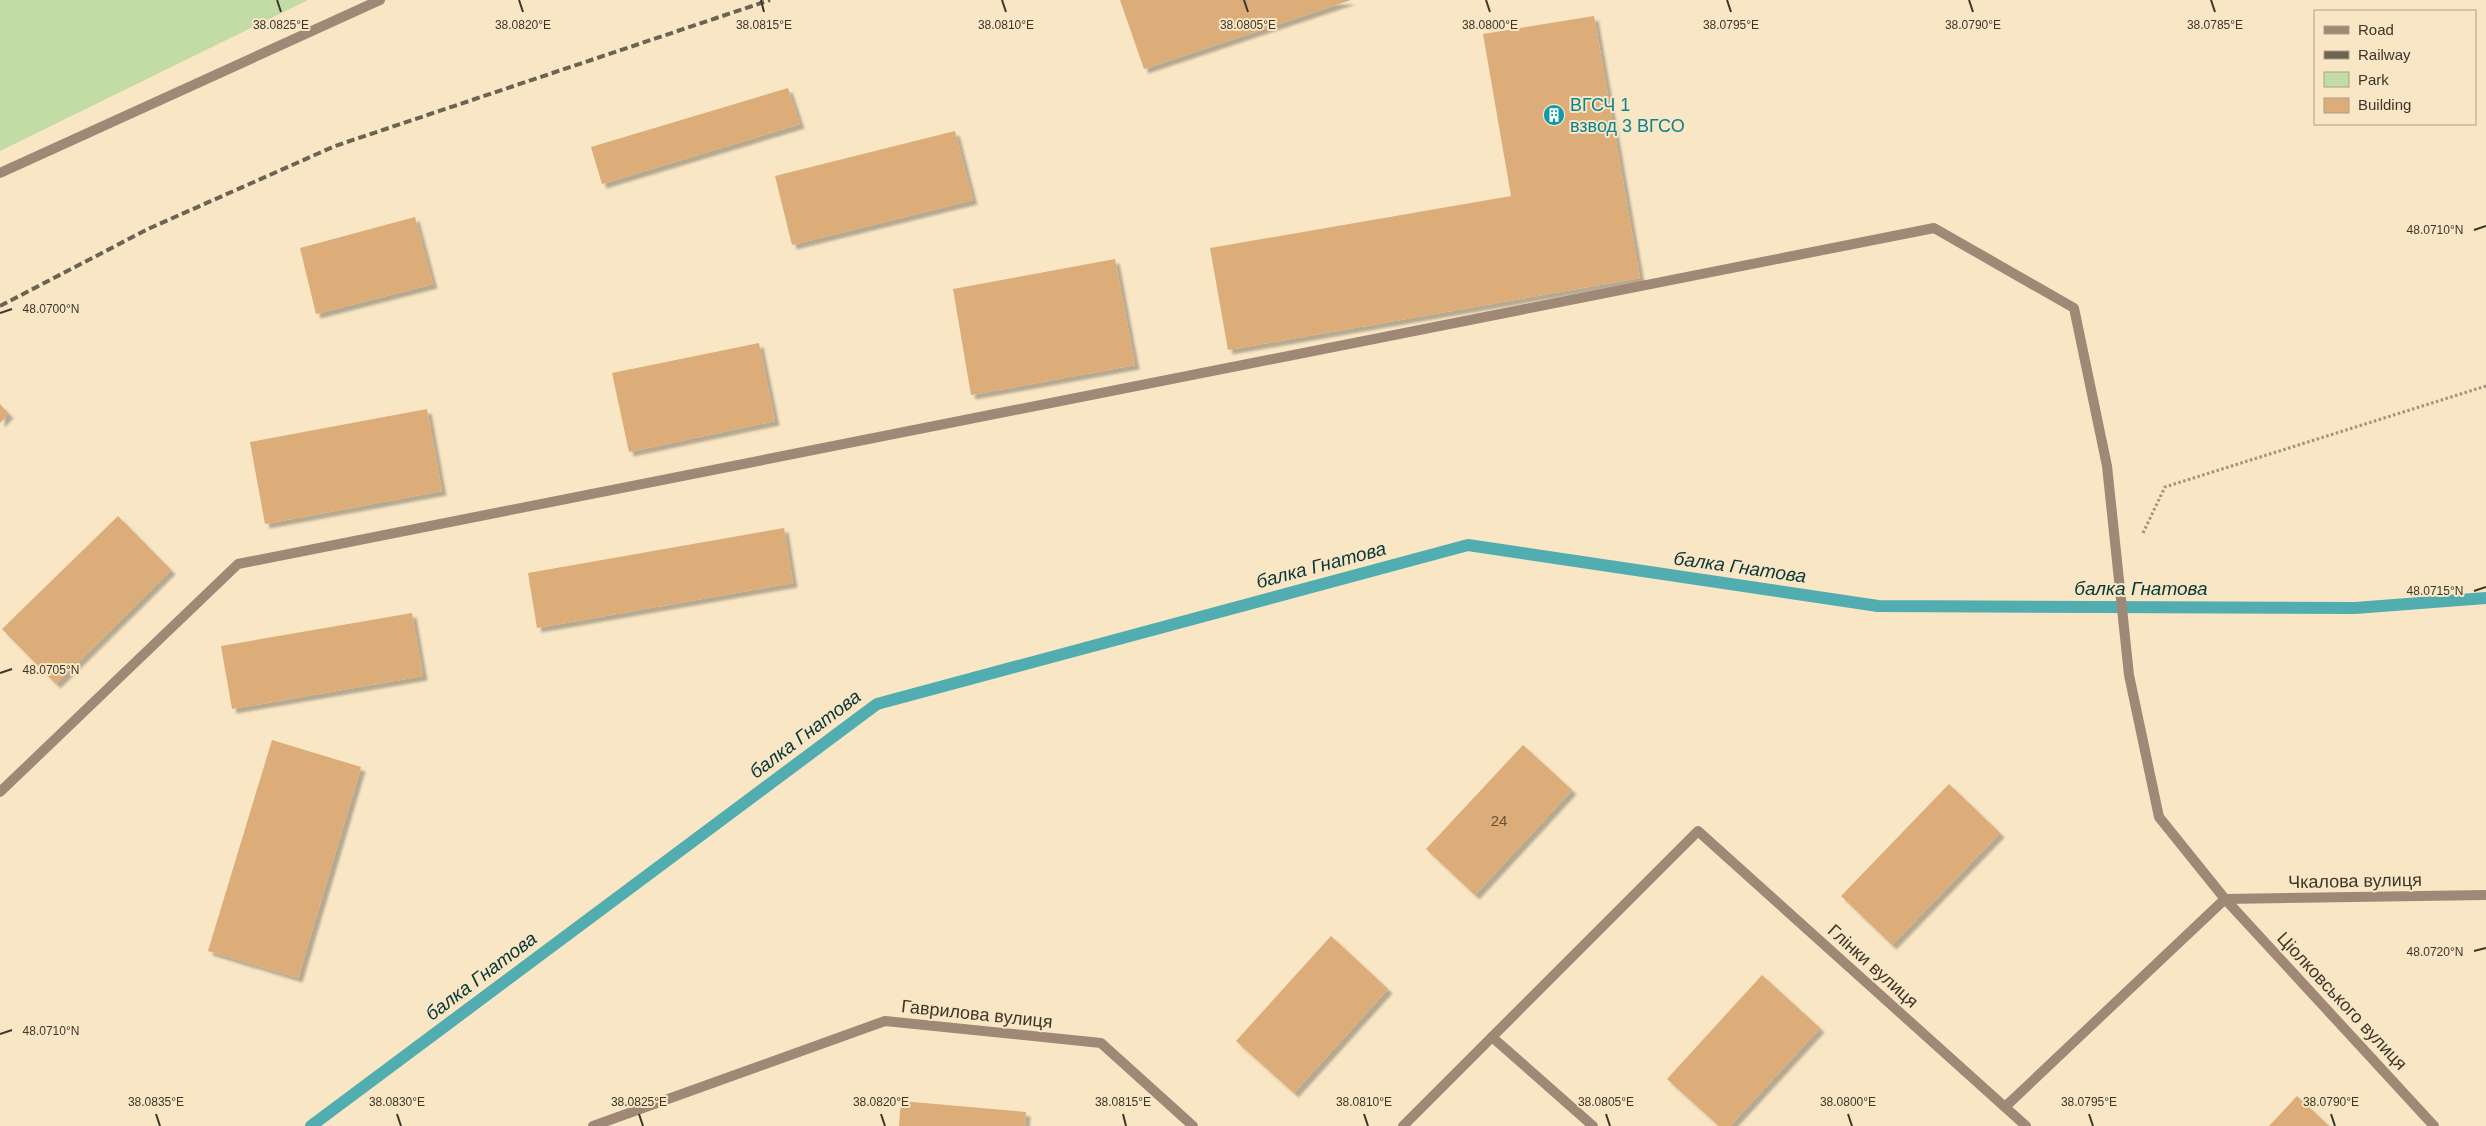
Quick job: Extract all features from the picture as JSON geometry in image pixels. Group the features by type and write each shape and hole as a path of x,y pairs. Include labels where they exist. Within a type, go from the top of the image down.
{"street":[{"path":"0,173 380,0"},
{"name":"Ціолковського вулиця","path":"0,792 238,564 1934,228 2074,308 2107,466 2129,675 2159,817 2225,899 2434,1126"},
{"name":"Глінки вулиця","path":"1492,1037 1698,831 2026,1126"},
{"name":"Чкалова вулиця","path":"2225,899 2486,895"},
{"path":"2006,1106 2225,899"},
{"name":"Гаврилова вулиця","path":"593,1126 886,1021 1102,1043 1193,1126"},
{"path":"1403,1126 1492,1037 1593,1126"}],"path":[{"path":"2139,540 2165,487 2486,386"}],"green space":[{"path":"0,0 308,0 0,151"}],"building":[{"path":"1120,0 1351,0 1144,69"},
{"name":"ВГСЧ 1 взвод 3 ВГСО","path":"1594,16 1640,278 1228,350 1210,248 1511,196 1483,34"},
{"path":"788,88 800,124 602,184 591,147"},
{"path":"955,131 973,200 792,245 775,176"},
{"path":"415,217 433,284 316,314 300,248"},
{"path":"1115,259 1135,365 971,395 953,289"},
{"path":"759,343 775,421 629,452 612,373"},
{"path":"0,404 9,414 0,423"},
{"path":"427,409 442,491 265,524 250,442"},
{"path":"118,516 171,570 56,684 2,629"},
{"path":"784,528 793,583 537,628 528,573"},
{"path":"412,613 423,676 232,709 221,646"},
{"path":"272,740 361,767 298,978 208,951"},
{"path":"1523,745 1572,790 1475,895 1426,849"},
{"path":"1949,784 2000,833 1892,945 1841,896"},
{"path":"1331,936 1388,989 1294,1093 1236,1041"},
{"path":"1762,975 1820,1028 1730,1126 1719,1126 1667,1079"},
{"path":"2297,1096 2329,1126 2269,1126"},
{"path":"901,1101 1026,1112 1025,1126 899,1126"}],"waterway":[{"name":"балка Гнатова","path":"311,1126 877,704 1468,545 1878,606 2355,608 2486,598"}],"railway":[{"path":"0,306 148,229 335,146 770,0"}],"place":[{"name":"ВГСЧ 1 взвод 3 ВГСО","path":"1554,115"}]}
